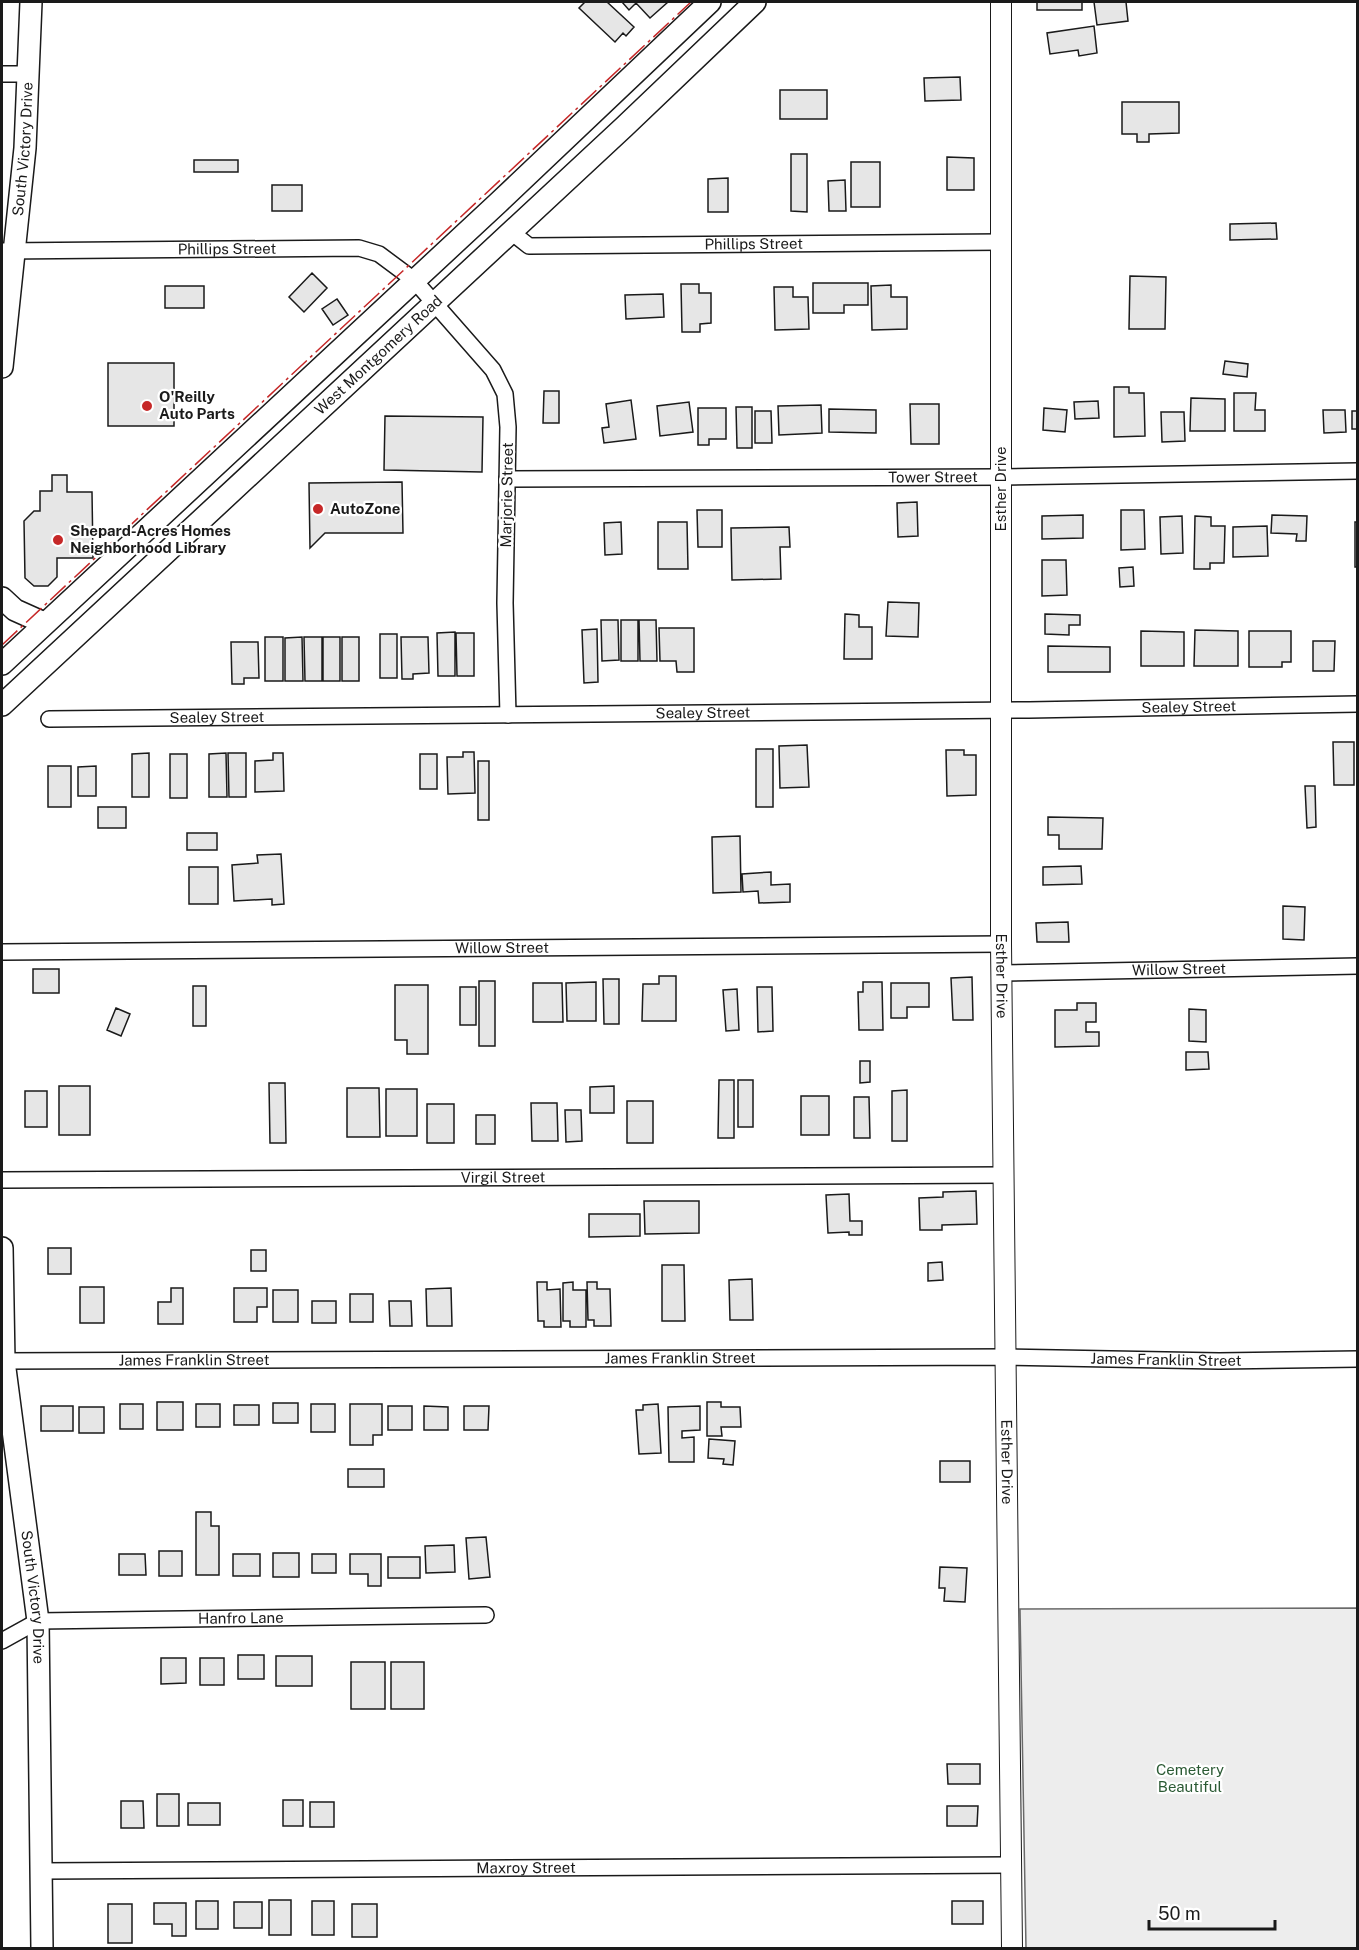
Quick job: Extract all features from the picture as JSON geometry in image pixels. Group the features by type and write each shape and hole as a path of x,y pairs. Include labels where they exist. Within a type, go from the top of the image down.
{"main road":[{"name":"South Victory Drive","path":"2,367 8,251 30,74 31,2"},
{"name":"West Montgomery Road","path":"2,664 710,2"},
{"name":"West Montgomery Road","path":"2,705 434,301 624,127 755,2"},
{"path":"600,105 624,127"},
{"path":"201,477 219,502"},
{"path":"2,597 15,610 44,623"},
{"name":"South Victory Drive","path":"2,1248 3,1360 38,1621 42,1948"}],"street":[{"name":"Esther Drive","path":"1001,2 1001,973 1012,1948"},
{"path":"2,74 30,74"},
{"name":"Phillips Street","path":"510,231 529,246 1001,242"},
{"name":"Phillips Street","path":"8,251 359,248 380,254 414,279 434,301"},
{"name":"Marjorie Street","path":"434,301 493,370 506,394 508,427 505,603 508,715"},
{"name":"Tower Street","path":"507,479 1001,477 1358,471"},
{"name":"Sealey Street","path":"49,719 1358,704"},
{"name":"Willow Street","path":"2,952 1001,944"},
{"name":"Willow Street","path":"1001,973 1358,966"},
{"name":"Virgil Street","path":"2,1180 1004,1175"},
{"name":"James Franklin Street","path":"3,1360 1007,1357 1219,1361 1358,1359"},
{"name":"Hanfro Lane","path":"2,1641 38,1621 486,1615"},
{"name":"Maxroy Street","path":"42,1871 1012,1865"}],"green space":[{"name":"Cemetery Beautiful","path":"1357,1608 1357,1948 1026,1948 1020,1609"}],"building":[{"path":"585,2 607,2 634,27 626,36 623,33 615,42 579,8"},
{"path":"622,2 668,2 650,18 636,3 629,10"},
{"path":"1037,2 1082,2 1082,10 1037,10"},
{"path":"1094,2 1126,2 1128,21 1097,25"},
{"path":"1094,26 1097,53 1079,56 1078,50 1050,54 1047,33"},
{"path":"960,77 961,100 925,101 924,78"},
{"path":"780,90 827,90 827,119 780,119"},
{"path":"1122,102 1179,102 1179,133 1149,134 1149,142 1137,142 1137,134 1122,134"},
{"path":"791,154 807,154 807,212 791,211"},
{"path":"947,157 974,158 974,190 947,190"},
{"path":"194,160 238,160 238,172 194,172"},
{"path":"851,162 880,162 880,207 851,207"},
{"path":"728,178 728,212 708,212 708,179"},
{"path":"845,180 846,211 829,211 828,181"},
{"path":"272,185 302,185 302,211 272,211"},
{"path":"1276,223 1277,239 1230,240 1230,224"},
{"path":"312,273 327,288 304,312 289,297"},
{"path":"1130,276 1166,277 1165,329 1129,329"},
{"path":"813,283 868,283 868,305 844,305 844,313 813,313"},
{"path":"681,284 699,284 699,293 711,293 711,323 700,324 700,332 682,332"},
{"path":"891,285 891,297 907,297 907,329 872,330 871,286"},
{"path":"165,286 204,286 204,308 165,308"},
{"path":"774,287 793,287 793,297 808,297 809,329 775,330"},
{"path":"663,294 664,317 626,319 625,295"},
{"path":"337,299 348,315 333,325 322,309"},
{"path":"1225,361 1248,364 1247,377 1223,374"},
{"path":"108,363 174,363 174,426 108,426"},
{"path":"1114,387 1129,387 1129,393 1144,393 1145,436 1114,437"},
{"path":"544,391 559,391 559,423 543,423"},
{"path":"1234,393 1256,393 1255,410 1265,410 1265,431 1234,431"},
{"path":"1191,398 1225,399 1225,431 1190,431"},
{"path":"631,400 636,439 604,443 602,428 609,427 606,404"},
{"path":"1098,401 1099,418 1075,419 1074,402"},
{"path":"689,402 693,432 660,436 657,406"},
{"path":"910,404 939,404 939,444 911,444"},
{"path":"821,405 822,433 779,435 778,406"},
{"path":"736,407 752,407 752,448 737,448"},
{"path":"698,408 726,408 726,439 709,439 709,445 698,445"},
{"path":"1044,408 1067,410 1065,432 1043,430"},
{"path":"829,409 876,410 876,433 829,432"},
{"path":"1323,410 1345,410 1346,432 1324,433"},
{"path":"755,411 771,411 772,443 755,443"},
{"path":"1352,411 1358,411 1358,429 1352,429"},
{"path":"1161,412 1184,412 1185,441 1162,442"},
{"path":"385,416 483,417 482,472 384,470"},
{"name":"Shepard-Acres Homes Neighborhood Library","path":"52,475 67,475 67,492 92,492 93,558 57,558 57,577 48,586 34,586 25,578 24,521 34,511 40,511 40,491 52,491"},
{"path":"402,482 403,533 325,533 310,548 309,483"},
{"path":"917,502 918,536 898,537 897,503"},
{"path":"697,510 722,510 722,547 698,547"},
{"path":"1121,510 1144,510 1145,549 1121,550"},
{"path":"1083,515 1083,538 1042,539 1042,516"},
{"path":"1272,515 1307,516 1306,541 1296,541 1297,534 1271,533"},
{"path":"1182,516 1183,553 1161,554 1160,517"},
{"path":"1195,516 1211,517 1211,526 1225,526 1224,563 1210,563 1210,569 1194,569"},
{"path":"621,522 622,554 605,555 604,523"},
{"path":"658,522 687,522 688,569 658,569"},
{"path":"1355,522 1358,522 1358,567 1355,567"},
{"path":"1267,526 1268,556 1233,557 1233,527"},
{"path":"789,527 790,547 780,547 781,579 732,580 731,528"},
{"path":"1042,560 1066,560 1067,595 1042,596"},
{"path":"1133,567 1134,586 1120,587 1119,568"},
{"path":"888,602 919,603 918,637 886,636"},
{"path":"845,614 859,615 859,627 872,627 872,659 844,659"},
{"path":"1045,614 1080,615 1080,625 1069,625 1069,635 1045,634"},
{"path":"601,620 618,620 619,660 602,661"},
{"path":"621,620 638,620 638,661 621,661"},
{"path":"639,620 656,620 657,661 640,661"},
{"path":"659,628 694,628 694,672 677,672 676,661 660,661"},
{"path":"597,629 598,682 584,683 582,630"},
{"path":"1195,630 1238,631 1238,666 1194,666"},
{"path":"1141,631 1184,632 1184,666 1141,666"},
{"path":"1249,631 1291,631 1291,662 1282,662 1282,667 1249,667"},
{"path":"455,632 455,676 438,676 437,633"},
{"path":"456,633 474,633 474,676 457,676"},
{"path":"380,634 397,634 397,678 380,678"},
{"path":"265,637 283,637 283,681 265,681"},
{"path":"302,637 303,681 285,681 285,638"},
{"path":"304,637 322,637 322,681 305,681"},
{"path":"323,637 340,637 340,681 323,681"},
{"path":"342,637 359,637 359,681 342,681"},
{"path":"401,637 428,637 429,673 413,674 413,679 402,679"},
{"path":"1313,641 1335,641 1334,671 1313,671"},
{"path":"231,642 258,642 259,678 244,678 244,684 232,684"},
{"path":"1048,646 1110,647 1110,672 1048,672"},
{"path":"1333,742 1354,742 1354,785 1334,785"},
{"path":"807,745 809,787 780,788 779,746"},
{"path":"756,749 773,749 773,807 756,807"},
{"path":"946,750 964,750 964,755 976,755 976,795 947,796"},
{"path":"463,752 474,752 475,793 448,794 447,757 463,757"},
{"path":"149,753 149,797 132,797 132,754"},
{"path":"226,753 227,797 209,797 209,754"},
{"path":"228,753 246,753 246,797 229,797"},
{"path":"273,753 283,753 284,791 255,792 255,761 273,760"},
{"path":"170,754 187,754 187,798 170,798"},
{"path":"420,754 437,754 437,789 420,789"},
{"path":"478,761 489,761 489,820 478,820"},
{"path":"48,766 71,766 71,807 48,807"},
{"path":"96,766 96,796 78,796 78,767"},
{"path":"1305,786 1315,786 1316,827 1307,828"},
{"path":"98,807 126,807 126,828 98,828"},
{"path":"1048,817 1103,818 1102,849 1059,849 1059,835 1048,835"},
{"path":"187,833 217,833 217,850 187,850"},
{"path":"740,836 741,892 713,893 712,837"},
{"path":"281,854 284,904 272,905 272,899 234,901 232,865 258,863 257,855"},
{"path":"1081,866 1082,884 1043,885 1043,867"},
{"path":"189,867 218,867 218,904 189,904"},
{"path":"771,872 771,885 790,884 790,902 759,903 758,891 743,892 742,874"},
{"path":"1283,906 1305,907 1304,940 1283,939"},
{"path":"1068,922 1069,942 1037,942 1036,923"},
{"path":"33,969 59,969 59,993 33,993"},
{"path":"659,976 676,976 676,1021 642,1021 643,984 659,984"},
{"path":"972,977 973,1020 953,1020 951,978"},
{"path":"603,979 619,979 619,1024 604,1024"},
{"path":"479,981 495,981 495,1046 479,1046"},
{"path":"596,982 596,1021 567,1021 566,983"},
{"path":"863,982 882,982 883,1030 859,1030 858,992 863,992"},
{"path":"533,983 562,983 563,1022 533,1022"},
{"path":"891,983 929,983 929,1007 907,1007 907,1018 891,1018"},
{"path":"395,985 428,985 428,1054 407,1054 407,1040 395,1040"},
{"path":"193,986 206,986 206,1026 193,1026"},
{"path":"460,987 476,987 476,1025 460,1025"},
{"path":"757,987 772,987 773,1031 758,1032"},
{"path":"737,989 739,1030 726,1031 723,990"},
{"path":"1077,1003 1096,1003 1096,1022 1086,1022 1086,1032 1099,1032 1099,1046 1055,1047 1055,1010 1077,1010"},
{"path":"116,1008 130,1014 121,1036 107,1030"},
{"path":"1189,1009 1206,1010 1206,1042 1189,1041"},
{"path":"1186,1052 1208,1052 1209,1069 1186,1070"},
{"path":"860,1061 870,1061 870,1082 860,1083"},
{"path":"719,1080 734,1080 734,1138 718,1138"},
{"path":"738,1080 753,1080 753,1127 738,1127"},
{"path":"269,1083 285,1083 286,1143 270,1143"},
{"path":"59,1086 90,1086 90,1135 59,1135"},
{"path":"614,1086 614,1113 590,1113 590,1087"},
{"path":"347,1088 379,1088 380,1137 347,1137"},
{"path":"386,1089 417,1089 417,1136 386,1136"},
{"path":"907,1090 907,1141 892,1141 892,1091"},
{"path":"25,1091 47,1091 47,1127 25,1127"},
{"path":"801,1096 829,1096 829,1135 801,1135"},
{"path":"854,1097 869,1097 870,1138 854,1138"},
{"path":"627,1101 653,1101 653,1143 627,1143"},
{"path":"531,1103 557,1103 558,1141 532,1141"},
{"path":"427,1104 454,1104 454,1143 427,1143"},
{"path":"565,1110 581,1110 582,1141 566,1142"},
{"path":"476,1115 495,1115 495,1144 476,1144"},
{"path":"976,1191 977,1224 942,1225 942,1230 920,1230 919,1198 943,1197 943,1192"},
{"path":"849,1194 850,1221 862,1221 862,1235 849,1235 849,1232 828,1233 826,1195"},
{"path":"644,1201 699,1201 699,1233 645,1234"},
{"path":"589,1214 640,1214 640,1236 589,1237"},
{"path":"48,1248 71,1248 71,1274 48,1274"},
{"path":"251,1250 266,1250 266,1271 251,1271"},
{"path":"942,1262 943,1280 928,1281 928,1263"},
{"path":"662,1265 684,1265 685,1321 662,1321"},
{"path":"752,1279 753,1320 730,1320 729,1280"},
{"path":"537,1282 547,1282 547,1290 560,1289 561,1327 544,1327 544,1321 538,1321"},
{"path":"573,1282 573,1290 586,1290 586,1327 570,1327 570,1321 563,1321 563,1283"},
{"path":"587,1282 597,1282 597,1289 610,1289 611,1326 594,1326 594,1320 588,1320"},
{"path":"80,1287 104,1287 104,1323 80,1323"},
{"path":"171,1288 183,1288 183,1324 158,1324 158,1302 171,1302"},
{"path":"234,1288 267,1288 267,1307 257,1307 257,1322 234,1322"},
{"path":"451,1288 452,1326 427,1326 426,1289"},
{"path":"273,1290 298,1290 298,1322 273,1322"},
{"path":"350,1294 373,1294 373,1322 350,1322"},
{"path":"312,1301 336,1301 336,1323 312,1323"},
{"path":"389,1301 411,1301 412,1326 390,1326"},
{"path":"157,1402 183,1402 183,1430 157,1430"},
{"path":"707,1402 721,1402 721,1407 740,1407 741,1427 721,1427 722,1436 707,1436"},
{"path":"273,1403 298,1403 298,1423 273,1423"},
{"path":"120,1404 143,1404 143,1429 120,1429"},
{"path":"196,1404 220,1404 220,1427 196,1427"},
{"path":"311,1404 335,1404 335,1432 311,1432"},
{"path":"350,1404 382,1404 382,1435 373,1435 373,1445 350,1445"},
{"path":"658,1404 661,1453 639,1454 636,1410 643,1410 643,1405"},
{"path":"234,1405 259,1405 259,1425 234,1425"},
{"path":"41,1406 73,1406 73,1431 41,1431"},
{"path":"388,1406 412,1406 412,1430 388,1430"},
{"path":"424,1406 448,1407 448,1430 424,1430"},
{"path":"464,1406 489,1406 488,1430 464,1430"},
{"path":"700,1406 700,1430 682,1431 682,1438 694,1437 694,1462 669,1462 668,1407"},
{"path":"79,1407 104,1407 104,1433 79,1433"},
{"path":"709,1439 735,1441 733,1465 723,1464 724,1459 708,1458"},
{"path":"940,1461 970,1461 970,1482 940,1482"},
{"path":"348,1469 384,1469 384,1487 348,1487"},
{"path":"196,1512 211,1512 211,1526 219,1526 219,1575 196,1575"},
{"path":"486,1537 490,1577 469,1579 466,1538"},
{"path":"454,1545 455,1572 426,1573 425,1546"},
{"path":"159,1551 182,1551 182,1576 159,1576"},
{"path":"273,1553 299,1553 299,1577 273,1577"},
{"path":"119,1554 145,1554 146,1575 119,1575"},
{"path":"233,1554 260,1554 260,1576 233,1576"},
{"path":"312,1554 336,1554 336,1573 312,1573"},
{"path":"350,1554 381,1554 381,1586 368,1586 368,1574 350,1574"},
{"path":"388,1557 420,1557 420,1578 388,1578"},
{"path":"940,1567 967,1568 965,1602 944,1601 945,1588 939,1588"},
{"path":"238,1655 264,1655 264,1679 238,1679"},
{"path":"276,1656 312,1656 312,1686 276,1686"},
{"path":"161,1658 186,1658 186,1683 161,1684"},
{"path":"200,1658 224,1658 224,1685 200,1685"},
{"path":"351,1662 385,1662 385,1709 351,1709"},
{"path":"391,1662 424,1662 424,1709 391,1709"},
{"path":"947,1764 980,1764 980,1784 948,1784"},
{"path":"157,1794 179,1794 179,1826 157,1826"},
{"path":"283,1800 303,1800 303,1826 283,1826"},
{"path":"121,1801 143,1801 144,1828 121,1828"},
{"path":"310,1802 334,1802 334,1827 310,1827"},
{"path":"188,1803 220,1803 220,1825 188,1825"},
{"path":"947,1806 978,1806 977,1826 947,1826"},
{"path":"269,1900 291,1900 291,1935 269,1935"},
{"path":"196,1901 218,1901 218,1929 196,1929"},
{"path":"312,1901 334,1901 334,1935 312,1935"},
{"path":"952,1901 983,1901 983,1924 952,1924"},
{"path":"234,1902 262,1902 262,1928 234,1928"},
{"path":"154,1903 186,1903 186,1936 172,1936 172,1924 154,1924"},
{"path":"108,1904 132,1904 132,1943 108,1943"},
{"path":"352,1904 377,1904 377,1937 352,1937"}],"power":[{"path":"2,645 691,2"}],"place":[{"name":"O'Reilly Auto Parts","path":"147,406"},
{"name":"AutoZone","path":"318,509"},
{"name":"Shepard-Acres Homes Neighborhood Library","path":"58,540"}]}
